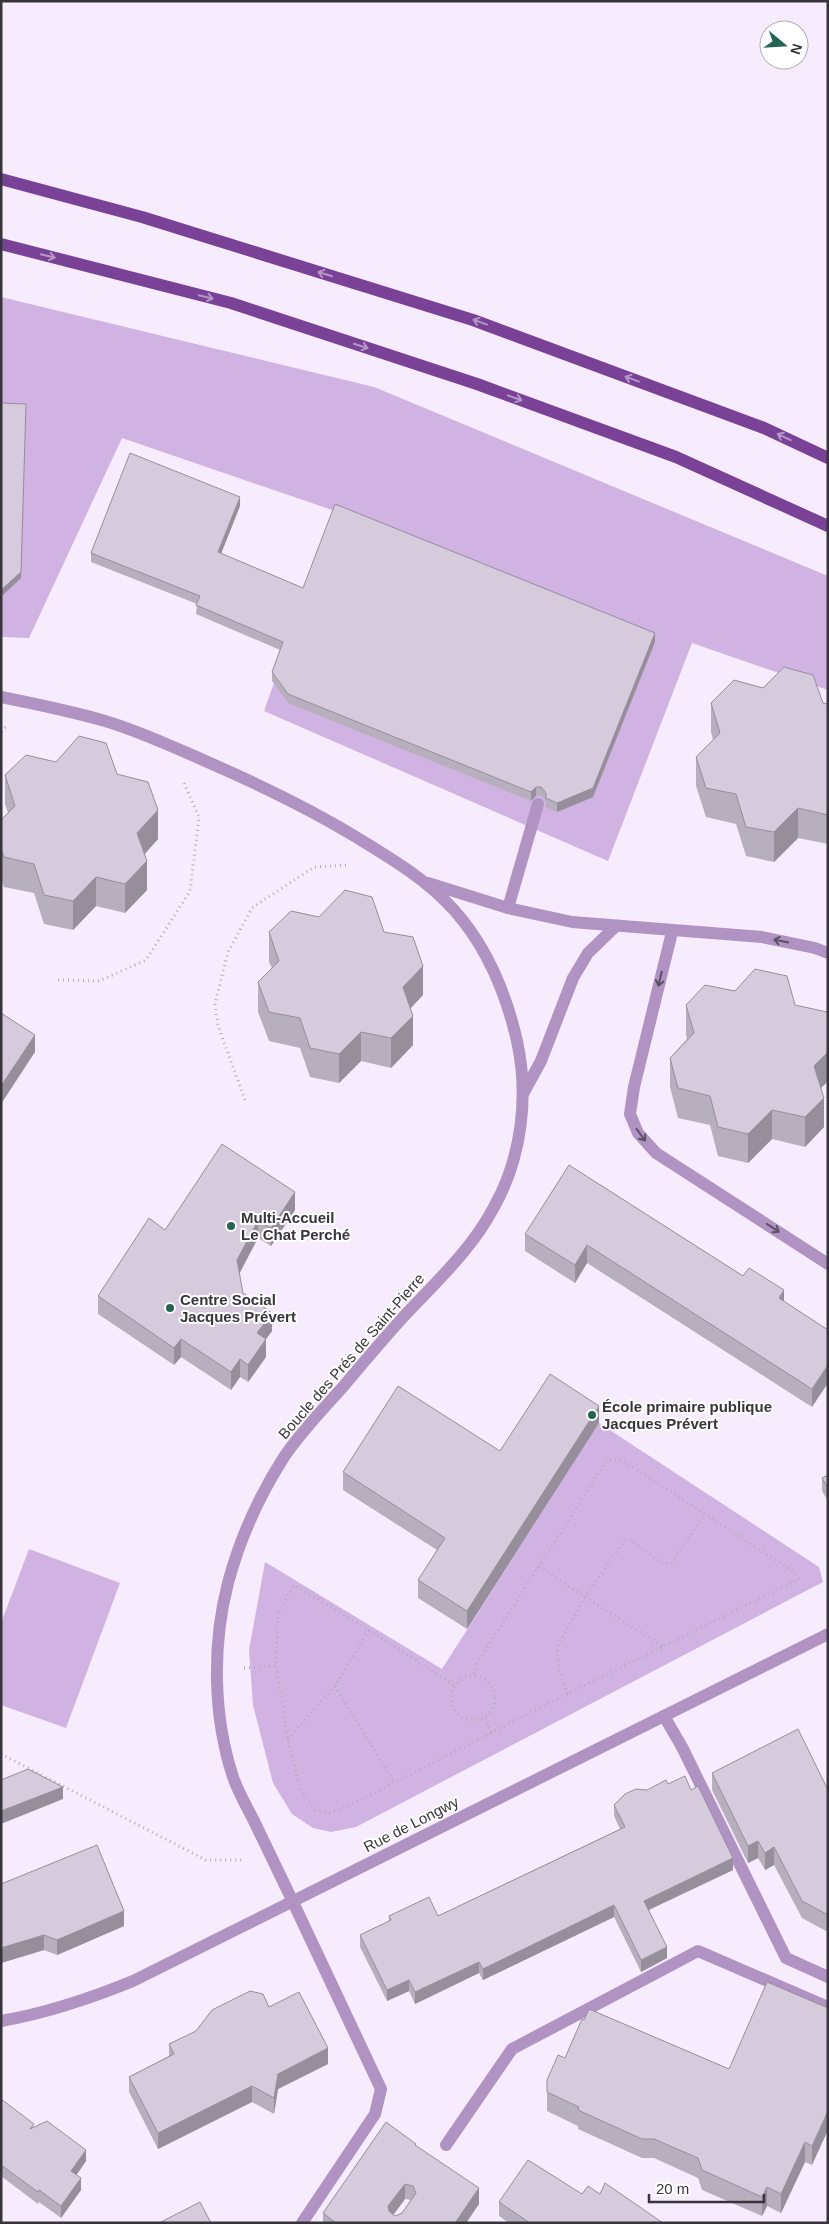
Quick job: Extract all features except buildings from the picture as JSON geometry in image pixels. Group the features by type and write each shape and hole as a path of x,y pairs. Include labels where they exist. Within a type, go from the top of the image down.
{"main road":[{"path":"1,179 142,217 472,320 764,428 828,458"},
{"path":"1,244 231,303 477,384 676,457 828,526"}],"street":[{"name":"Boucle des Prés de Saint-Pierre","path":"1,697 102,720 167,744 297,802 427,882 456,913 481,947 499,982 512,1021 521,1060 524,1092 520,1128 511,1169 495,1206 470,1246 407,1314 286,1454 262,1493 244,1533 229,1583 218,1631 218,1690 224,1740 234,1780 382,2089 375,2114 302,2223"},
{"path":"508,908 538,804"},
{"name":"Boucle des Prés de Saint-Pierre","path":"427,882 508,908 572,922 672,932 762,937 815,948 828,953"},
{"path":"524,1092 541,1061 573,978 588,952 616,926"},
{"path":"672,932 634,1087 630,1114 638,1133 656,1153 828,1264"},
{"name":"Rue de Longwy","path":"1,2021 43,2013 87,2000 133,1982 828,1634"},
{"path":"664,1716 682,1747 786,1958 828,1977"},
{"path":"446,2145 512,2049 698,1951 828,2007"}],"path":[{"path":"58,980 99,981 146,960 190,891 199,817 167,744"},
{"path":"244,1100 218,1026 215,1004 228,952 252,908 314,867 351,865"},
{"path":"455,1686 369,1630 294,1586 278,1613 276,1666 288,1739 300,1789 315,1810 330,1812 357,1802 799,1579 794,1572 622,1460 607,1460 477,1663 473,1676"},
{"path":"568,1694 560,1671 557,1647 585,1597 624,1541 631,1540 662,1563 671,1564 705,1514"},
{"path":"538,1567 662,1647"},
{"path":"288,1739 335,1686 369,1630"},
{"path":"244,1668 276,1666"},
{"path":"473,1676 484,1679 492,1686 495,1696 494,1707 485,1718 472,1721 460,1716 452,1706 451,1695 455,1686 463,1679 473,1676"},
{"path":"335,1686 394,1782"},
{"path":"485,1718 491,1733"},
{"path":"1,1754 206,1860 272,1859"}],"shaded area":[{"path":"1,297 374,387 828,576 828,690 692,643 608,861 264,711 335,511 122,438 29,638 1,637"},
{"path":"599,1423 819,1567 823,1582 356,1827 331,1832 313,1828 292,1814 273,1783 253,1705 249,1650 265,1562 442,1669"},
{"path":"29,1549 120,1583 66,1728 1,1705 1,1623"}],"place":[{"name":"Multi-Accueil Le Chat Perché","path":"231,1226"},
{"name":"Centre Social Jacques Prévert","path":"170,1308"},
{"name":"École primaire publique Jacques Prévert","path":"592,1415"}]}
